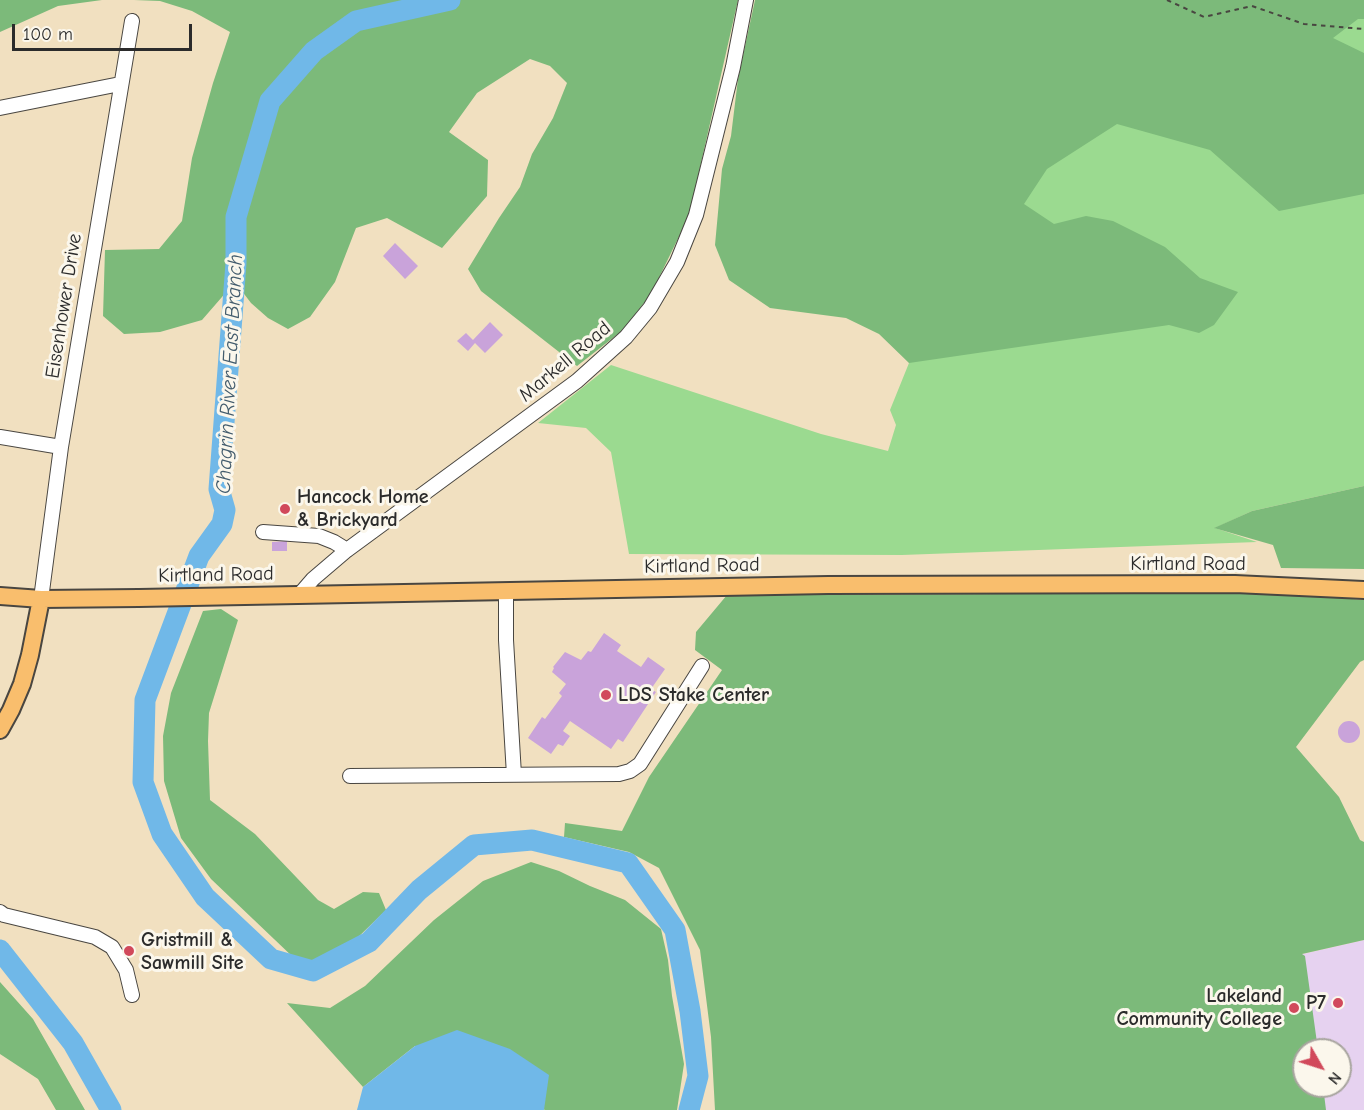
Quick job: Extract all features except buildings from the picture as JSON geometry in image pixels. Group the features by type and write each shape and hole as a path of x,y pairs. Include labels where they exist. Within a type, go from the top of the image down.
{"main road":[{"name":"Kirtland Road","path":"0,596 41,599 139,598 840,585 1199,584 1364,590"},
{"path":"0,730 22,684 41,599"}],"street":[{"name":"Markell Road","path":"300,594 313,579 347,550 577,381 626,337 650,308 678,262 696,215 733,67 746,0"},
{"name":"Eisenhower Drive","path":"41,599 61,447 132,21"},
{"path":"0,108 120,84"},
{"path":"0,436 61,447"},
{"path":"263,532 319,536 347,550"},
{"path":"506,591 506,640 514,775"},
{"path":"350,776 619,774 630,771 640,764 702,666"},
{"path":"0,912 4,915 95,937 112,947 126,969 132,995"}],"path":[{"path":"1167,0 1204,17 1252,6 1304,24 1364,29"}],"shaded area":[{"name":"Lakeland Community College","path":"1364,940 1364,1110 1170,1110 1246,967"}],"green space":[{"path":"0,0 102,0 58,6 0,32"},
{"path":"134,0 738,0 689,216 651,294 623,330 577,366 481,291 468,269 520,187 532,154 553,118 567,83 550,66 530,59 477,93 449,132 488,160 487,196 442,248 387,218 356,228 335,282 310,317 288,329 268,318 251,303 235,282 202,320 160,332 124,334 103,316 105,250 159,249 182,221 192,158 230,32 192,11 160,1"},
{"path":"755,0 1364,0 1364,19 1358,19 1333,38 1364,53 1364,194 1279,211 1210,150 1117,124 1047,169 1024,204 1054,224 1086,216 1113,221 1165,247 1200,278 1238,292 1214,325 1199,333 1169,325 909,363 879,334 846,318 770,308 729,280 715,245 722,169 731,136 738,79"},
{"path":"1364,0 1364,486 1252,511 1215,528 1257,542 902,555 629,554 611,452 586,428 538,423 611,365 821,434 888,451 896,425 890,410 909,363 971,270 771,93"},
{"path":"1364,486 1364,569 1281,568 1273,545 1214,528 1252,511"},
{"path":"1282,593 1364,600 1364,660 1360,662 1296,747 1339,797 1360,840 1364,842 1364,940 1302,954 1305,956 1316,1038 1292,1038 1292,1098 1324,1098 1326,1110 715,1110 711,1037 700,950 659,868 629,852 564,837 565,823 622,831 649,777 722,670 695,650 696,632 727,595"},
{"path":"221,609 238,620 209,713 210,800 255,834 318,900 334,909 363,892 379,893 386,910 348,947 319,963 295,959 211,879 181,838 164,781 163,736 171,693 203,611"},
{"path":"531,862 559,871 625,900 661,929 684,1064 677,1110 545,1110 415,1046 363,1087 287,1003 330,1008 365,986 434,920 483,881"},
{"path":"0,982 33,1019 85,1110 56,1110 38,1079 0,1054"}],"water":[{"path":"457,1030 510,1049 549,1075 544,1110 357,1110 363,1087 415,1046"}],"waterway":[{"name":"Chagrin River East Branch","path":"450,0 356,21 314,51 270,101 236,217 236,263 219,489 225,510 222,524 199,556 145,700 143,782 162,834 205,897 271,959 313,971 369,942 419,890 474,845 532,840 628,863 675,930 690,1011 698,1076 689,1110"},
{"name":"Chagrin River East Branch","path":"0,950 73,1043 111,1110"}],"place":[{"name":"Hancock Home & Brickyard","path":"285,509"},
{"name":"LDS Stake Center","path":"606,695"},
{"name":"Gristmill & Sawmill Site","path":"129,951"},
{"name":"P7","path":"1338,1003"},
{"name":"Lakeland Community College","path":"1294,1008"}]}
